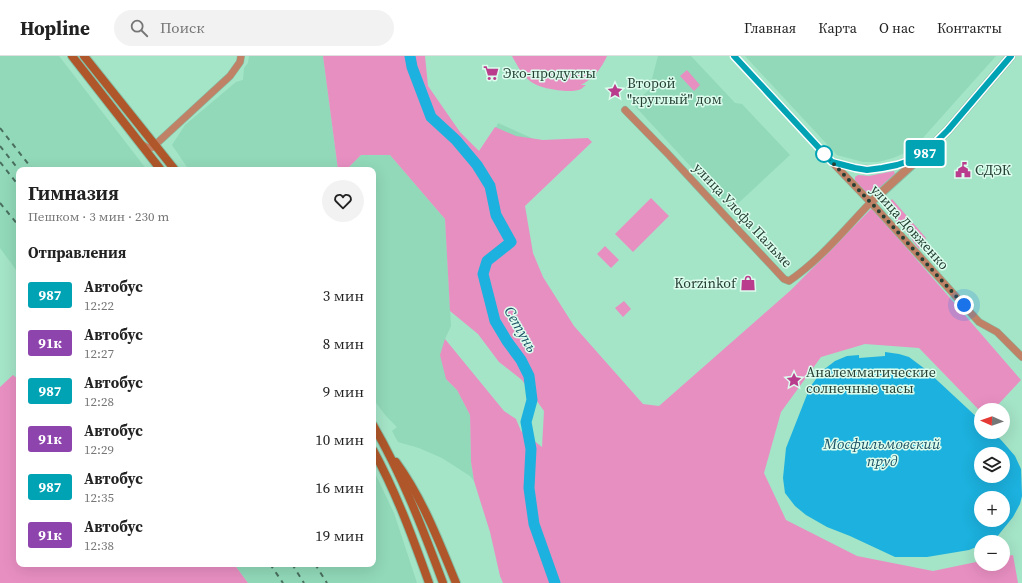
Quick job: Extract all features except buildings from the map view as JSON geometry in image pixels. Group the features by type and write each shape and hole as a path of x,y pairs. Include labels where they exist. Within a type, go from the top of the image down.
{"main road":[{"path":"72,56 159,167"},
{"path":"84,56 173,167"},
{"path":"376,431 410,497 443,583"},
{"path":"382,442 404,472 422,504 456,583"},
{"path":"376,456 385,472 429,583"},
{"path":"415,548 424,583"}],"street":[{"path":"139,142 148,148 153,147 230,76 240,62 241,56"},
{"name":"улица Довженко","path":"734,56 871,202 979,322 997,332 1022,357"},
{"name":"улица Улофа Пальме","path":"625,110 667,152 784,279 789,281 800,273 831,244 871,202 948,130 1011,56"},
{"path":"832,162 867,170 903,163 925,153"}],"shaded area":[{"path":"0,56 59,56 145,167 16,167 16,270 0,248"},
{"path":"249,56 323,56 338,167 187,167 172,145 185,125 236,82 243,80 244,68 248,63"},
{"path":"323,56 425,56 428,86 460,132 479,151 495,127 516,136 543,140 588,138 592,142 525,206 533,253 543,277 574,326 643,404 659,406 791,290 872,208 1021,380 1000,403 974,403 974,405 919,348 865,344 821,357 781,412 764,473 786,520 857,556 933,571 974,562 974,571 1010,571 1010,556 1013,555 1018,583 503,583 490,532 474,481 471,462 470,415 457,390 446,379 440,355 445,339 504,411 516,419 521,431 542,447 544,411 522,380 499,362 478,334 450,311 445,219 390,155 361,155 349,167 338,167"},
{"path":"512,56 607,56 597,73 581,85 586,85 581,89 563,91 534,84 520,70"},
{"path":"658,56 691,56 735,103 742,104 790,155 731,210 633,104 649,90"},
{"path":"745,56 996,56 912,150 893,158 878,162 863,162 837,155"},
{"path":"687,70 700,85 694,91 680,76"},
{"path":"498,123 536,140 532,149 494,132"},
{"path":"361,155 390,155 445,219 451,326 445,339 446,379 457,390 470,415 471,462 474,481 470,476 442,458 419,448 398,442 392,431 397,427 376,403 376,167 349,167"},
{"path":"894,171 895,174 874,194 867,193 855,181 855,177 858,175 869,176"},
{"path":"651,198 669,216 633,252 615,234"},
{"path":"892,199 926,238 919,249 884,207"},
{"path":"605,246 619,260 611,268 597,254"},
{"path":"624,301 631,309 623,317 615,308"},
{"path":"13,375 16,378 16,567 236,567 248,583 0,583 0,387"},
{"path":"376,475 394,513 417,583 248,583 236,567 376,567"}],"water":[{"name":"Мосфильмовский пруд","path":"885,352 909,357 925,369 974,414 974,439 1000,439 1002,441 1007,447 974,447 974,483 1010,483 1010,450 1015,456 1021,469 1022,496 1020,504 1010,521 1010,491 974,491 974,527 1005,527 998,535 974,535 974,548 969,550 927,557 895,557 827,527 806,515 795,506 785,493 783,478 786,448 810,387 822,371 835,361 847,356 859,355 859,358 885,356"}],"waterway":[{"name":"Сетунь","path":"410,56 412,67 431,117 456,140 477,165 490,186 496,215 511,242 487,261 483,274 495,321 521,360 529,376 532,400 526,422 531,449 529,488 534,524 555,583"}],"railway":[{"path":"0,128 31,167"},
{"path":"0,146 17,167"},
{"path":"0,162 16,182"},
{"path":"0,203 16,222"},
{"path":"272,567 283,583"},
{"path":"294,567 304,583"},
{"path":"317,567 327,583"}],"bus line":[{"name":"987","path":"734,56 832,162 867,170 897,165 925,153 948,130 1011,56"}],"place":[{"name":"Эко-продукты","path":"491,73"},
{"name":"Второй \"круглый\" дом","path":"615,91"},
{"name":"СДЭК","path":"963,170"},
{"name":"Korzinkof","path":"748,283"},
{"name":"Аналемматические солнечные часы","path":"794,380"}],"route":[{"path":"824,154 876,208 964,305"}]}
